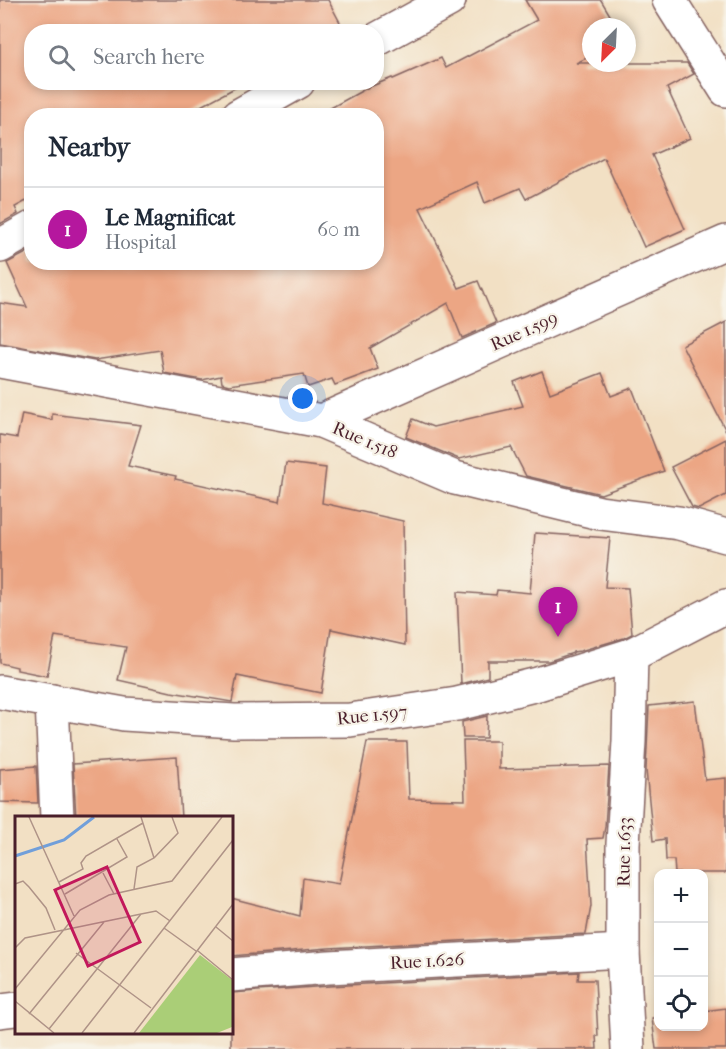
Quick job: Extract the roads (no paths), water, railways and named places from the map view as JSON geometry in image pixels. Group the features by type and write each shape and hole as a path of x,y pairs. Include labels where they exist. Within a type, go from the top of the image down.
{"street":[{"path":"384,36 449,0"},
{"path":"669,0 726,90"},
{"path":"252,108 284,90"},
{"path":"0,246 24,232"},
{"name":"Rue 1.599","path":"321,421 726,242"},
{"name":"Rue 1.518","path":"0,361 321,421 455,478 600,513 679,523 726,536"},
{"name":"Rue 1.597","path":"0,692 123,714 234,721 350,720 457,704 538,684 631,655 726,606"},
{"name":"Rue 1.633","path":"628,1049 623,951 622,844 631,655"},
{"path":"52,701 57,816"},
{"name":"Rue 1.626","path":"232,975 330,967 623,951"},
{"path":"0,1011 15,1009"}],"place":[{"name":"Le Magnificat","path":"558,637"}]}
